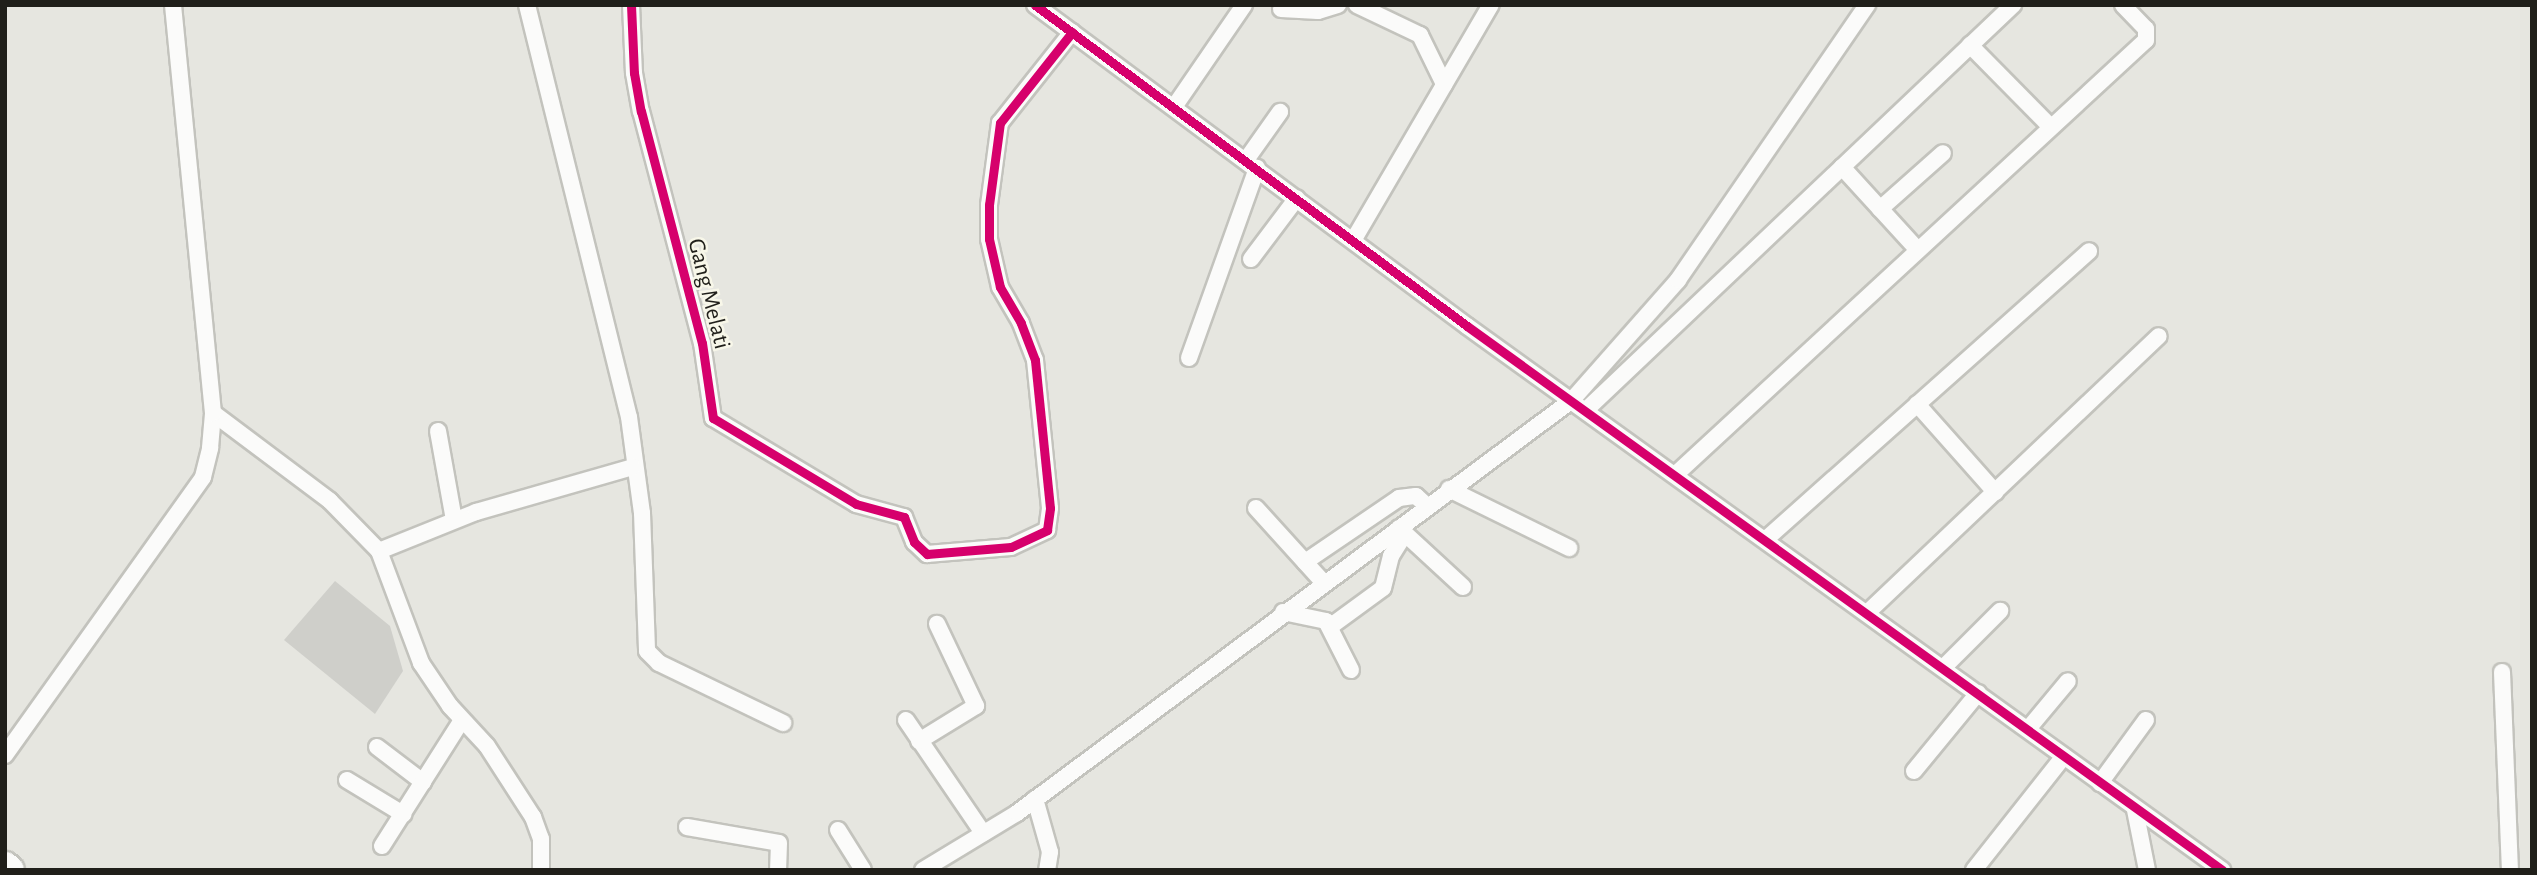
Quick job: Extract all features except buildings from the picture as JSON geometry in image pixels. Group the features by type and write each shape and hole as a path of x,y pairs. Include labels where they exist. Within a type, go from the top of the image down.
{"highway":[{"path":"5,866 10,870"}],"street":[{"path":"5,755 203,477 213,413 173,5"},
{"path":"527,5 629,417 642,513 647,651 659,663 783,723"},
{"name":"Gang Melati","path":"631,5 634,73 641,111 702,343 713,418 872,510 904,517 914,542 927,554 1011,547 1048,530 1050,509 1035,360 1021,323 1000,287 989,239 989,205 1000,123 1072,32"},
{"path":"1035,5 1675,475 2028,729 2135,810 2222,870"},
{"path":"1174,107 1244,5"},
{"path":"1280,9 1318,11 1338,5"},
{"path":"1357,5 1420,35 1444,84"},
{"path":"1354,239 1491,5"},
{"path":"1579,405 1678,280 1867,5"},
{"path":"923,870 1035,799 1323,582 1401,530 1426,505 1579,405 1842,167 2012,5"},
{"path":"1675,475 2146,40 2146,29 2123,5"},
{"path":"1970,45 2051,127"},
{"path":"1189,358 1252,164 1280,112"},
{"path":"1880,209 1943,153"},
{"path":"1842,167 1917,249"},
{"path":"1251,259 1297,198"},
{"path":"1765,540 2089,251"},
{"path":"1867,613 2160,336"},
{"path":"1917,404 1995,492"},
{"path":"213,413 330,501 379,551 421,663 462,720 487,746 533,817 541,839 541,870"},
{"path":"438,431 454,520"},
{"path":"379,551 454,520 634,467"},
{"path":"1449,489 1569,548"},
{"path":"1305,562 1399,498 1416,496 1426,505"},
{"path":"1256,508 1323,582"},
{"path":"1401,530 1463,587"},
{"path":"1331,626 1383,587 1401,530"},
{"path":"1943,668 2000,611"},
{"path":"1283,612 1320,618 1331,626 1350,670"},
{"path":"919,741 976,706 937,624"},
{"path":"2502,672 2510,870"},
{"path":"2028,729 2068,681"},
{"path":"1914,771 1978,693"},
{"path":"383,846 462,720"},
{"path":"906,720 983,833"},
{"path":"2100,783 2146,720"},
{"path":"377,747 423,782"},
{"path":"1980,868 2064,756"},
{"path":"347,780 403,814"},
{"path":"1035,799 1050,852 1047,870"},
{"path":"2135,810 2147,870"},
{"path":"687,827 779,843 778,870"},
{"path":"838,830 863,870"}],"cycle path":[{"path":"631,5 634,73 641,111 702,343 713,418 856,504 904,517 914,542 927,554 1011,547 1047,530 1050,508 1035,360 1021,323 1000,287 989,239 989,205 1000,123 1072,32"},
{"path":"1035,5 1467,326 2222,870"}]}
